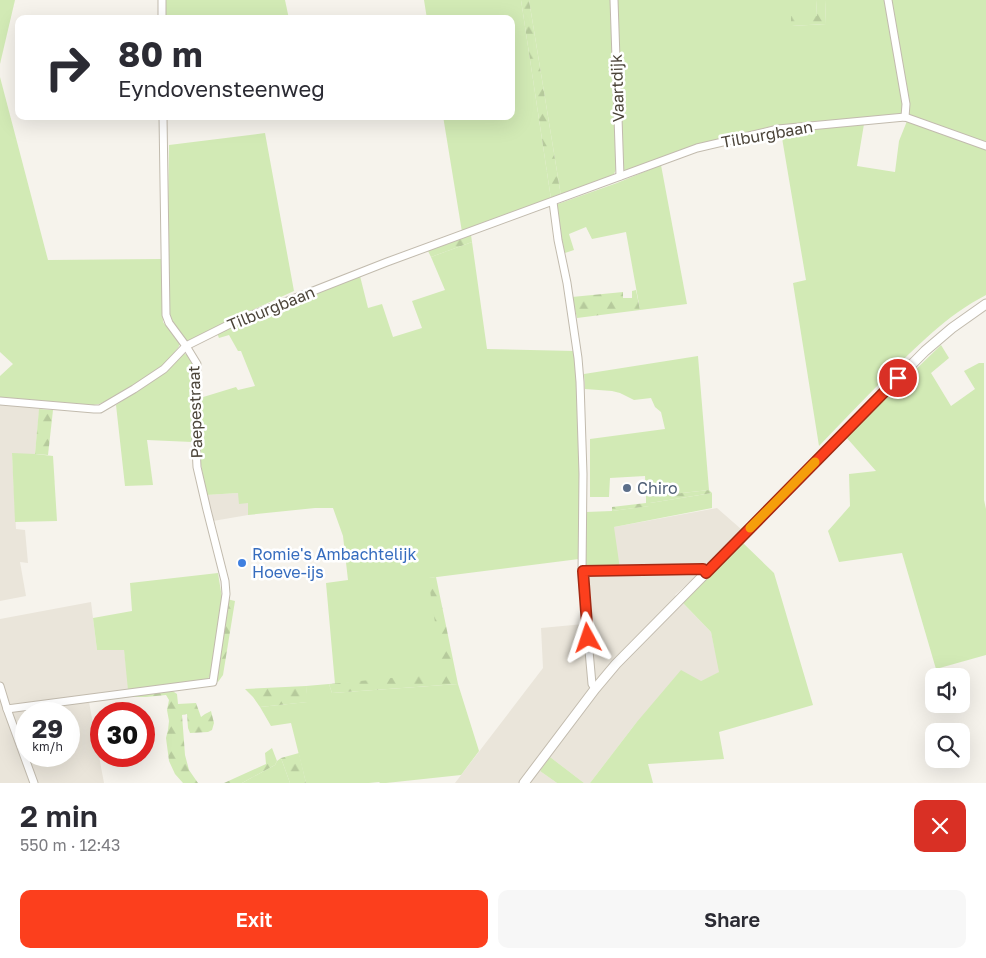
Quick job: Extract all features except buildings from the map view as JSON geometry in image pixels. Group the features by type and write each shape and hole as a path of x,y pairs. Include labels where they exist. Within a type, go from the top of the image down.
{"street":[{"path":"162,0 162,15"},
{"name":"Vaartdijk","path":"614,0 620,176"},
{"path":"888,0 906,104 905,117"},
{"name":"Tilburgbaan","path":"0,401 100,409 127,394 164,369 186,346 234,322 284,301 697,148 778,129 905,117 986,146"},
{"name":"Paepestraat","path":"4,705 213,682 226,594 225,581 197,467 196,364 186,346 169,323 166,315 163,120"},
{"path":"553,202 578,358 582,430 583,571 592,684 595,689"},
{"path":"524,783 616,664 925,351 952,328 986,304"},
{"path":"583,571 703,569 706,573"},
{"path":"0,686 4,705 34,783"}],"shaded area":[{"path":"0,397 40,401 35,454 12,454 16,529 25,530 28,563 20,562 26,596 0,601"},
{"path":"238,493 248,503 248,515 213,521 206,495"},
{"path":"717,508 741,529 703,570 675,595 711,632 720,672 701,681 636,723 590,783 584,783 550,757 540,771 557,783 455,783 543,668 541,628 584,624 579,566 584,566 614,527"},
{"path":"91,602 97,650 124,650 130,697 89,702 90,767 101,767 104,783 0,783 0,619"}],"green space":[{"path":"0,0 15,0 0,64"},
{"path":"166,0 285,0 288,15 166,15"},
{"path":"424,0 521,0 551,199 462,232 444,120 515,120 515,15 426,15"},
{"path":"521,0 529,0 561,196 551,199"},
{"path":"529,0 610,0 616,169 614,174 609,177 561,196"},
{"path":"616,0 816,0 817,16 791,26 826,24 825,0 886,0 904,105 903,112 901,115 773,126 689,147 624,171"},
{"path":"816,0 825,0 826,24 791,26 791,16 817,16"},
{"path":"891,0 986,0 986,142 907,114"},
{"path":"0,77 48,260 161,259 163,322 180,344 163,366 111,399 99,404 0,397 0,376 13,364 0,352"},
{"path":"907,121 986,149 986,295 958,312 921,343 819,446 793,283 806,280 781,132 864,124 857,166 895,172 899,141"},
{"path":"265,133 294,291 222,324 186,343 171,323 169,312 169,145"},
{"path":"661,165 687,304 640,310 626,232 592,239 586,227 569,234 574,250 565,253 563,251 555,205"},
{"path":"471,235 472,242 431,257 428,251"},
{"path":"472,242 487,349 575,351 580,419 579,559 429,578 444,674 335,684 326,583 348,580 343,536 333,508 248,515 248,503 239,504 238,493 206,495 198,446 200,398 236,387 238,390 255,386 241,351 238,351 229,335 219,338 217,333 360,276 368,308 382,304 393,337 422,328 412,301 445,290 431,257"},
{"path":"636,290 640,310 577,318 572,297 623,292 623,298 632,298 632,291"},
{"path":"941,345 949,358 931,373 951,406 975,389 964,371 979,363 984,363 986,655 936,668 902,553 839,562 828,531 850,506 849,474 876,471 846,437"},
{"path":"182,353 189,357 194,368 192,442 147,440 153,485 125,486 116,405 166,371"},
{"path":"698,356 709,490 646,497 645,476 610,478 609,497 590,497 590,439 665,429 661,412 655,407 651,398 634,400 612,391 585,389 584,374"},
{"path":"39,409 53,410 48,455 35,454"},
{"path":"12,453 53,456 57,521 15,522"},
{"path":"709,490 712,493 650,503 650,506 612,511 612,507 646,503 646,497"},
{"path":"712,493 712,508 614,527 620,569 586,569 584,566 586,512 649,506 650,503"},
{"path":"743,543 774,573 813,705 719,732 724,759 648,764 653,783 590,783 636,723 681,670 701,681 719,672 711,632 682,602"},
{"path":"218,573 222,598 210,676 207,680 128,690 124,650 97,650 93,618 132,611 130,583"},
{"path":"436,577 458,684 332,693 329,684 443,673 428,578"},
{"path":"227,599 235,601 223,675 218,682 215,680"},
{"path":"329,684 332,693 458,684 479,751 461,775 386,783 306,783 291,723 271,726 260,707 307,702 306,686"},
{"path":"306,686 308,702 260,707 245,689"},
{"path":"171,690 177,694 178,704 196,703 201,717 211,711 214,723 212,730 208,732 190,733 187,714 182,715 185,755 189,770 198,783 183,783 175,774 169,761 166,738 169,721 167,710 169,700 166,695 130,697 129,695"},
{"path":"272,748 277,761 275,765 242,783 224,783 266,764 265,753"},
{"path":"299,753 306,783 290,783 281,758"},
{"path":"550,757 584,783 557,783 540,771"},
{"path":"281,758 290,783 242,783 275,765"}],"slow traffic":[{"path":"750,528 815,462"}],"place":[{"name":"Chiro","path":"627,488"},
{"name":"Romie's Ambachtelijk Hoeve-ijs","path":"242,563"}],"route":[{"path":"588,638 583,571 703,569 706,573 898,378"}]}
